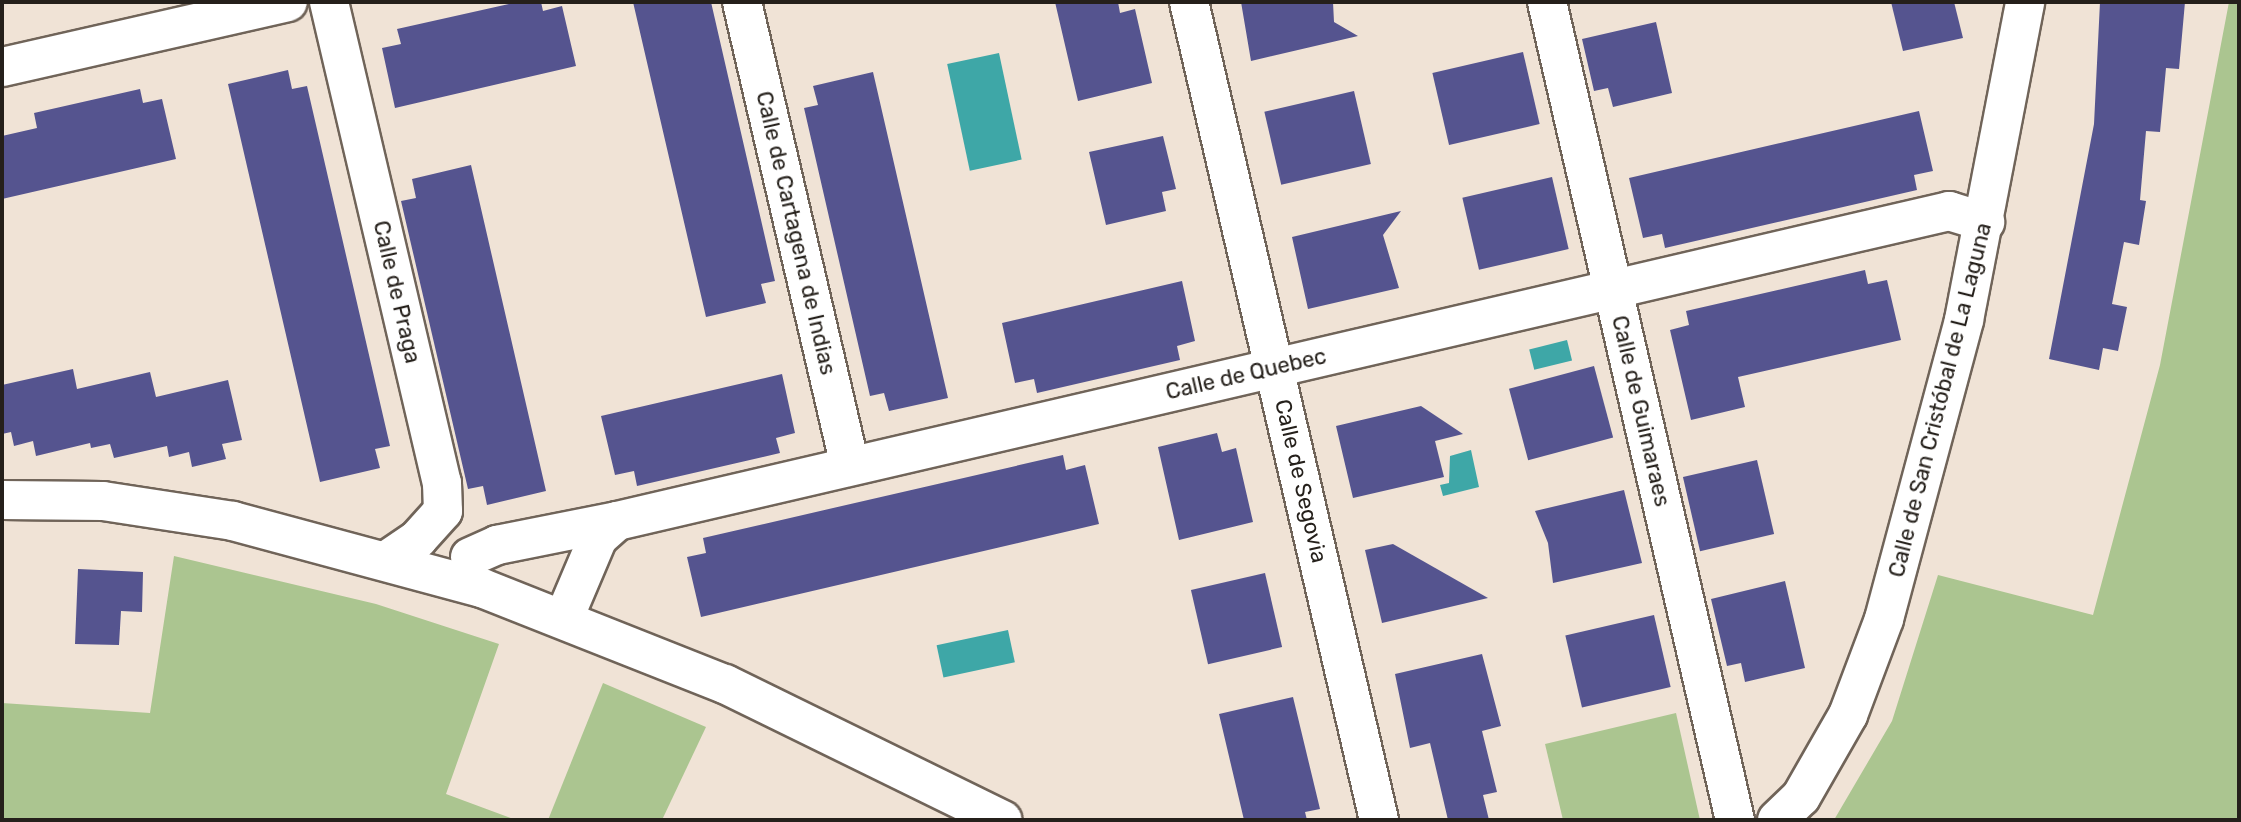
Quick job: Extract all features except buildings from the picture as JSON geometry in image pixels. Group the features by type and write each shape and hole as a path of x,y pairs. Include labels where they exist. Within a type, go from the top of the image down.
{"street":[{"path":"2,67 288,2"},
{"name":"Calle de Praga","path":"329,2 442,483 443,511"},
{"name":"Calle de Cartagena de Indias","path":"742,2 850,465"},
{"name":"Calle de Segovia","path":"1189,2 1379,820"},
{"name":"Calle de Guimaraes","path":"1547,2 1735,820"},
{"name":"Calle de San Cristóbal de La Laguna","path":"1777,820 1801,797 1848,715 1884,619 1927,471 1985,222 2025,2"},
{"name":"Calle de Quebec","path":"476,572 497,545 617,521 1612,286 1949,211 1985,222"},
{"path":"2,500 159,508 388,559 476,572 564,618 725,684 1002,820"},
{"path":"388,559 418,539 443,511 476,572"},
{"path":"564,618 598,538 617,521"}],"green space":[{"path":"2229,2 2239,2 2239,820 1834,820 1892,721 1938,575 2093,615 2160,365"},
{"path":"174,556 376,604 499,644 446,794 516,820 2,820 2,703 150,713"},
{"path":"603,683 706,727 662,820 548,820"},
{"path":"1676,713 1700,820 1563,820 1545,744"}],"water":[{"path":"999,53 1022,160 970,171 947,64"},
{"path":"1567,340 1572,360 1534,370 1529,349"},
{"path":"1471,450 1479,487 1443,496 1440,485 1449,483 1450,456"},
{"path":"1008,630 1015,662 943,677 937,645"}]}
